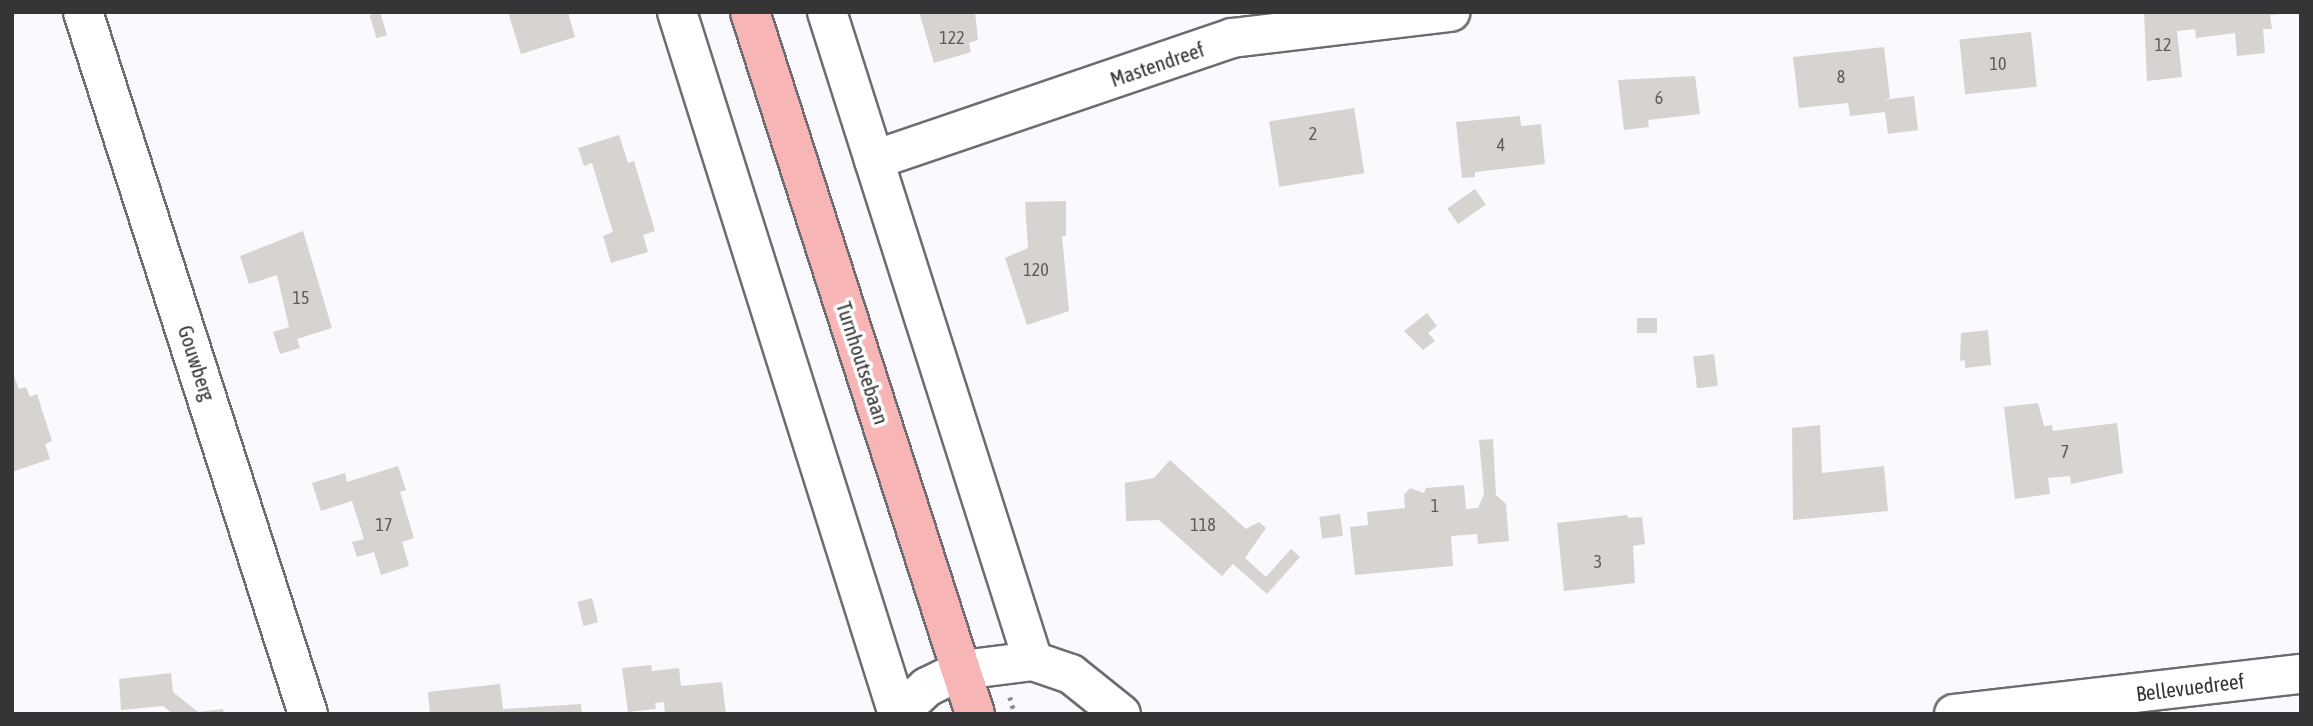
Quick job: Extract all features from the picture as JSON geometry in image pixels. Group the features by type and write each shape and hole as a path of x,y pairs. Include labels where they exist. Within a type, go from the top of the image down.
{"main road":[{"name":"Turnhoutsebaan","path":"750,12 975,714"}],"street":[{"name":"Gouwberg","path":"83,12 308,714"},
{"path":"677,12 898,714 927,687 961,670 1033,661 1071,674 1121,714"},
{"path":"827,12 1033,661"},
{"name":"Mastendreef","path":"874,160 1232,38 1450,12"},
{"name":"Bellevuedreef","path":"1954,714 2301,674"}],"building":[{"path":"380,12 387,35 376,38 369,15"},
{"path":"508,12 568,12 575,37 521,54"},
{"path":"919,12 975,12 978,40 969,43 971,52 934,63"},
{"path":"2144,12 2280,14 2270,15 2272,29 2263,29 2265,53 2237,56 2235,33 2196,38 2195,29 2177,31 2182,77 2147,81"},
{"path":"2031,32 2037,87 1965,94 1959,40"},
{"path":"1884,47 1890,98 1883,100 1914,96 1918,130 1888,134 1885,112 1850,116 1848,103 1799,108 1793,57"},
{"path":"1695,76 1700,114 1648,120 1649,127 1624,130 1618,80"},
{"path":"1354,108 1364,173 1279,187 1269,121"},
{"path":"1520,116 1521,126 1541,124 1545,164 1475,172 1475,177 1462,178 1456,122"},
{"path":"619,135 628,163 634,161 655,231 643,235 648,252 611,263 603,236 613,232 592,163 584,166 578,148"},
{"path":"1475,189 1486,205 1458,224 1447,209"},
{"path":"1066,201 1066,236 1062,236 1069,311 1027,325 1005,258 1028,248 1025,202"},
{"path":"303,231 332,328 297,339 300,348 280,354 273,332 289,327 277,275 249,284 240,256"},
{"path":"1427,313 1437,326 1428,333 1435,341 1423,350 1404,331"},
{"path":"1637,318 1657,318 1657,333 1637,333"},
{"path":"1988,330 1991,365 1965,368 1965,360 1960,361 1961,333"},
{"path":"1714,354 1718,386 1697,388 1693,357"},
{"path":"14,376 19,389 26,387 30,397 37,394 52,441 45,444 50,459 12,472"},
{"path":"2038,403 2044,426 2052,425 2053,431 2117,423 2123,473 2071,484 2070,476 2048,478 2050,494 2015,499 2004,407"},
{"path":"1820,425 1822,473 1884,466 1888,511 1793,520 1792,428"},
{"path":"1493,439 1496,495 1506,504 1509,541 1478,544 1477,534 1451,536 1453,566 1355,575 1350,527 1368,525 1367,512 1405,508 1404,495 1410,488 1424,493 1426,488 1464,485 1466,509 1478,508 1484,494 1479,440"},
{"path":"1170,460 1246,529 1259,522 1266,528 1245,558 1266,577 1291,549 1300,557 1267,594 1233,564 1222,576 1159,520 1126,521 1125,483 1154,478"},
{"path":"398,466 406,490 400,492 414,538 402,542 409,566 381,575 374,552 357,557 352,542 364,539 352,501 321,511 312,483 345,473 347,482"},
{"path":"1340,514 1343,536 1322,539 1319,517"},
{"path":"1627,515 1628,518 1642,517 1645,544 1633,546 1635,583 1564,591 1557,523"},
{"path":"592,598 598,622 583,626 577,602"},
{"path":"651,665 652,671 679,668 681,686 722,682 726,714 665,714 664,702 655,703 656,709 628,712 622,668"},
{"path":"171,673 173,692 198,712 223,709 224,714 173,714 163,706 121,710 119,679"},
{"path":"500,684 503,709 581,704 582,714 430,714 428,692"}]}
